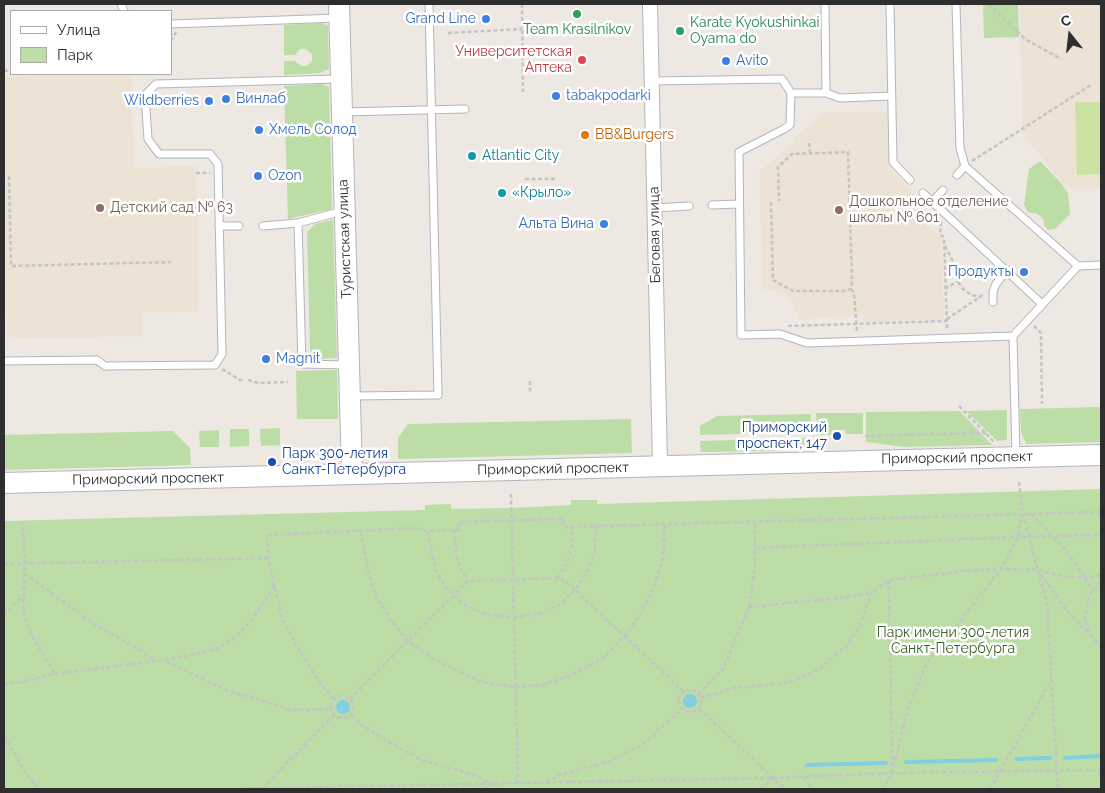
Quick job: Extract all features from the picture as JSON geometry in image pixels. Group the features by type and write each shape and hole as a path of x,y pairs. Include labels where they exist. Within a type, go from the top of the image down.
{"street":[{"name":"Беговая улица","path":"650,4 660,466"},
{"name":"Туристская улица","path":"339,11 352,474"},
{"name":"Приморский проспект","path":"4,483 1101,455"}],"lane":[{"path":"350,396 438,395 429,4"},
{"path":"825,4 826,93"},
{"path":"890,4 893,162 910,180"},
{"path":"956,4 960,148 965,166 1078,266 1101,265"},
{"path":"172,24 339,11"},
{"path":"4,361 97,360 105,366 215,365 222,354 218,164 210,154 159,154 148,139 145,95 156,84 341,79"},
{"path":"651,81 782,79 791,93 790,125 739,152 741,335 780,334 807,343 1014,336"},
{"path":"791,93 826,93 840,98 892,96"},
{"path":"342,112 465,110"},
{"path":"957,175 965,166"},
{"path":"932,202 943,190"},
{"path":"923,193 1042,304"},
{"path":"712,205 739,204"},
{"path":"654,208 689,206"},
{"path":"263,226 298,223 345,211"},
{"path":"298,223 302,364 349,365"},
{"path":"219,226 239,226"},
{"path":"1016,457 1014,336 1078,266"},
{"path":"993,302 993,292 996,284 1007,270"}],"path":[{"path":"522,4 523,92"},
{"path":"989,4 1025,39 1061,59"},
{"path":"448,34 522,29"},
{"path":"965,166 1091,85"},
{"path":"810,143 810,153"},
{"path":"779,201 778,167 792,154 848,152 851,289 854,293 858,341"},
{"path":"196,173 218,172"},
{"path":"9,176 11,266 170,262"},
{"path":"525,179 557,179"},
{"path":"771,202 774,280 793,292 851,289"},
{"path":"942,211 940,234 944,238 947,338"},
{"path":"944,245 951,254 958,281 965,291 980,297"},
{"path":"945,289 958,281"},
{"path":"780,326 946,320 985,294 993,292"},
{"path":"1028,320 1041,333 1042,404"},
{"path":"215,365 240,380 244,380"},
{"path":"248,380 259,383 288,382"},
{"path":"530,381 530,392"},
{"path":"959,406 996,443 1000,443"},
{"path":"865,436 986,433"},
{"path":"1019,482 1028,536 1047,604 1058,789"},
{"path":"511,494 518,783"},
{"path":"334,699 318,680 282,618 268,558 266,535 416,528 427,531 459,530 459,522 563,519 564,527 572,527 1101,512"},
{"path":"882,789 892,773 908,707 927,663 1001,569 1018,537 1023,514"},
{"path":"1031,514 1066,550 1093,590"},
{"path":"22,521 25,564 23,612 30,634 55,674"},
{"path":"698,694 723,669 749,607 755,566 755,521"},
{"path":"361,532 368,571 376,596 391,620 408,641 430,658 482,682 516,687 542,685 576,673 603,658 625,636 639,616 654,588 663,558 665,525"},
{"path":"427,531 436,571 453,595 467,606 486,614 514,618 541,613 560,604 575,590 594,556 596,526"},
{"path":"558,578 568,561 572,546 572,527"},
{"path":"454,530 460,568 468,581"},
{"path":"756,548 1028,536 1101,535"},
{"path":"4,564 268,558"},
{"path":"1038,570 1064,607 1101,646"},
{"path":"749,607 832,600 871,593 889,580 964,571 1038,570 1065,576 1101,576"},
{"path":"25,574 96,624 157,661"},
{"path":"350,699 468,581 513,579 558,578 569,584 682,691"},
{"path":"889,580 892,773"},
{"path":"1090,634 1085,620 1087,603 1093,590 1101,582"},
{"path":"4,684 55,674 165,660 214,650 236,637 253,618 274,586"},
{"path":"701,698 733,688 786,683 820,669 845,647 860,626 871,593"},
{"path":"4,615 24,595"},
{"path":"165,660 226,690 292,710 331,709"},
{"path":"990,789 1002,771 1052,679"},
{"path":"682,691 690,689 696,691 701,698 699,709"},
{"path":"682,691 678,700 682,709 690,712 699,709"},
{"path":"342,696 350,699 354,707 350,715 342,719 334,715 331,709 334,699 342,696"},
{"path":"544,783 562,774 607,762 642,745 682,709"},
{"path":"699,709 785,789"},
{"path":"263,789 334,715"},
{"path":"350,715 392,744 424,761 474,775 493,783"},
{"path":"4,736 37,789"},
{"path":"221,789 773,778 892,773 1101,770"},
{"path":"804,776 810,789"},
{"path":"762,789 773,778"},
{"path":"484,789 493,783"},
{"path":"512,789 513,783"},
{"path":"526,783 527,789"}],"shaded area":[{"path":"1020,4 1101,4 1101,187 1068,189 1022,134"},
{"name":"Детский сад № 63","path":"131,75 134,168 196,166 199,311 143,313 143,336 7,339 4,243 4,77"},
{"name":"Дошкольное отделение школы № 601","path":"887,111 889,166 916,196 919,219 941,238 944,319 863,322 862,315 799,320 792,303 782,292 763,289 759,172 796,141 794,138 823,113"}],"green space":[{"path":"983,4 1018,4 1019,37 984,38"},
{"path":"320,23 328,25 329,69 320,73 284,75 284,61 295,61 301,66 307,66 312,61 312,54 306,49 300,49 295,55 284,55 284,25"},
{"path":"321,84 329,87 332,209 288,219 284,86"},
{"path":"1075,102 1101,102 1101,174 1077,175"},
{"path":"1040,161 1068,193 1070,214 1055,229 1048,230 1044,225 1044,220 1038,214 1028,212 1024,205 1029,169"},
{"path":"333,220 337,358 316,359 310,355 307,232 315,224"},
{"path":"337,370 338,419 297,419 296,371"},
{"path":"1101,407 1101,442 1026,444 1021,432 1020,409"},
{"path":"1007,410 1007,440 997,441 966,411"},
{"path":"960,411 992,445 904,447 866,442 866,412"},
{"path":"816,413 863,413 863,434 846,434 845,430 832,430 831,435 817,435"},
{"path":"811,414 811,432 700,435 700,426 717,416"},
{"path":"631,419 632,453 398,459 398,438 408,424"},
{"path":"280,428 280,445 261,446 260,429"},
{"path":"230,429 249,429 249,446 230,447"},
{"path":"219,430 219,447 200,447 199,431"},
{"path":"173,431 190,448 191,465 4,470 4,435"},
{"path":"811,438 811,443 774,451 701,452 700,441"},
{"name":"Парк имени 300-летия Санкт-Петербурга","path":"1101,489 1101,789 4,789 4,521 425,510 425,505 451,504 451,509 511,508 571,505 571,500 597,500 597,504"}],"water":[{"path":"690,694 695,696 697,701 695,706 690,708 685,706 683,701 685,696"},
{"path":"343,700 348,702 350,707 348,712 343,714 338,712 336,707 338,702"}],"waterway":[{"path":"1065,758 1101,756"},
{"path":"1016,759 1050,758"},
{"path":"906,762 996,760"},
{"path":"807,765 886,763"}],"place":[{"name":"Team Krasilnikov","path":"577,14"},
{"name":"Grand Line","path":"486,19"},
{"name":"Karate Kyokushinkai Oyama do","path":"680,31"},
{"name":"Университетская Аптека","path":"582,60"},
{"name":"Avito","path":"726,61"},
{"name":"tabakpodarki","path":"556,96"},
{"name":"Винлаб","path":"226,99"},
{"name":"Wildberries","path":"209,101"},
{"name":"Хмель Солод","path":"259,130"},
{"name":"BB&Burgers","path":"585,135"},
{"name":"Atlantic City","path":"472,156"},
{"name":"Ozon","path":"258,176"},
{"name":"«Крыло»","path":"502,193"},
{"name":"Детский сад № 63","path":"100,208"},
{"name":"Дошкольное отделение школы № 601","path":"839,210"},
{"name":"Альта Вина","path":"604,224"},
{"name":"Продукты","path":"1024,272"},
{"name":"Magnit","path":"266,359"},
{"name":"Приморский проспект, 147","path":"837,436"},
{"name":"Парк 300-летия Санкт-Петербурга","path":"272,462"}]}
